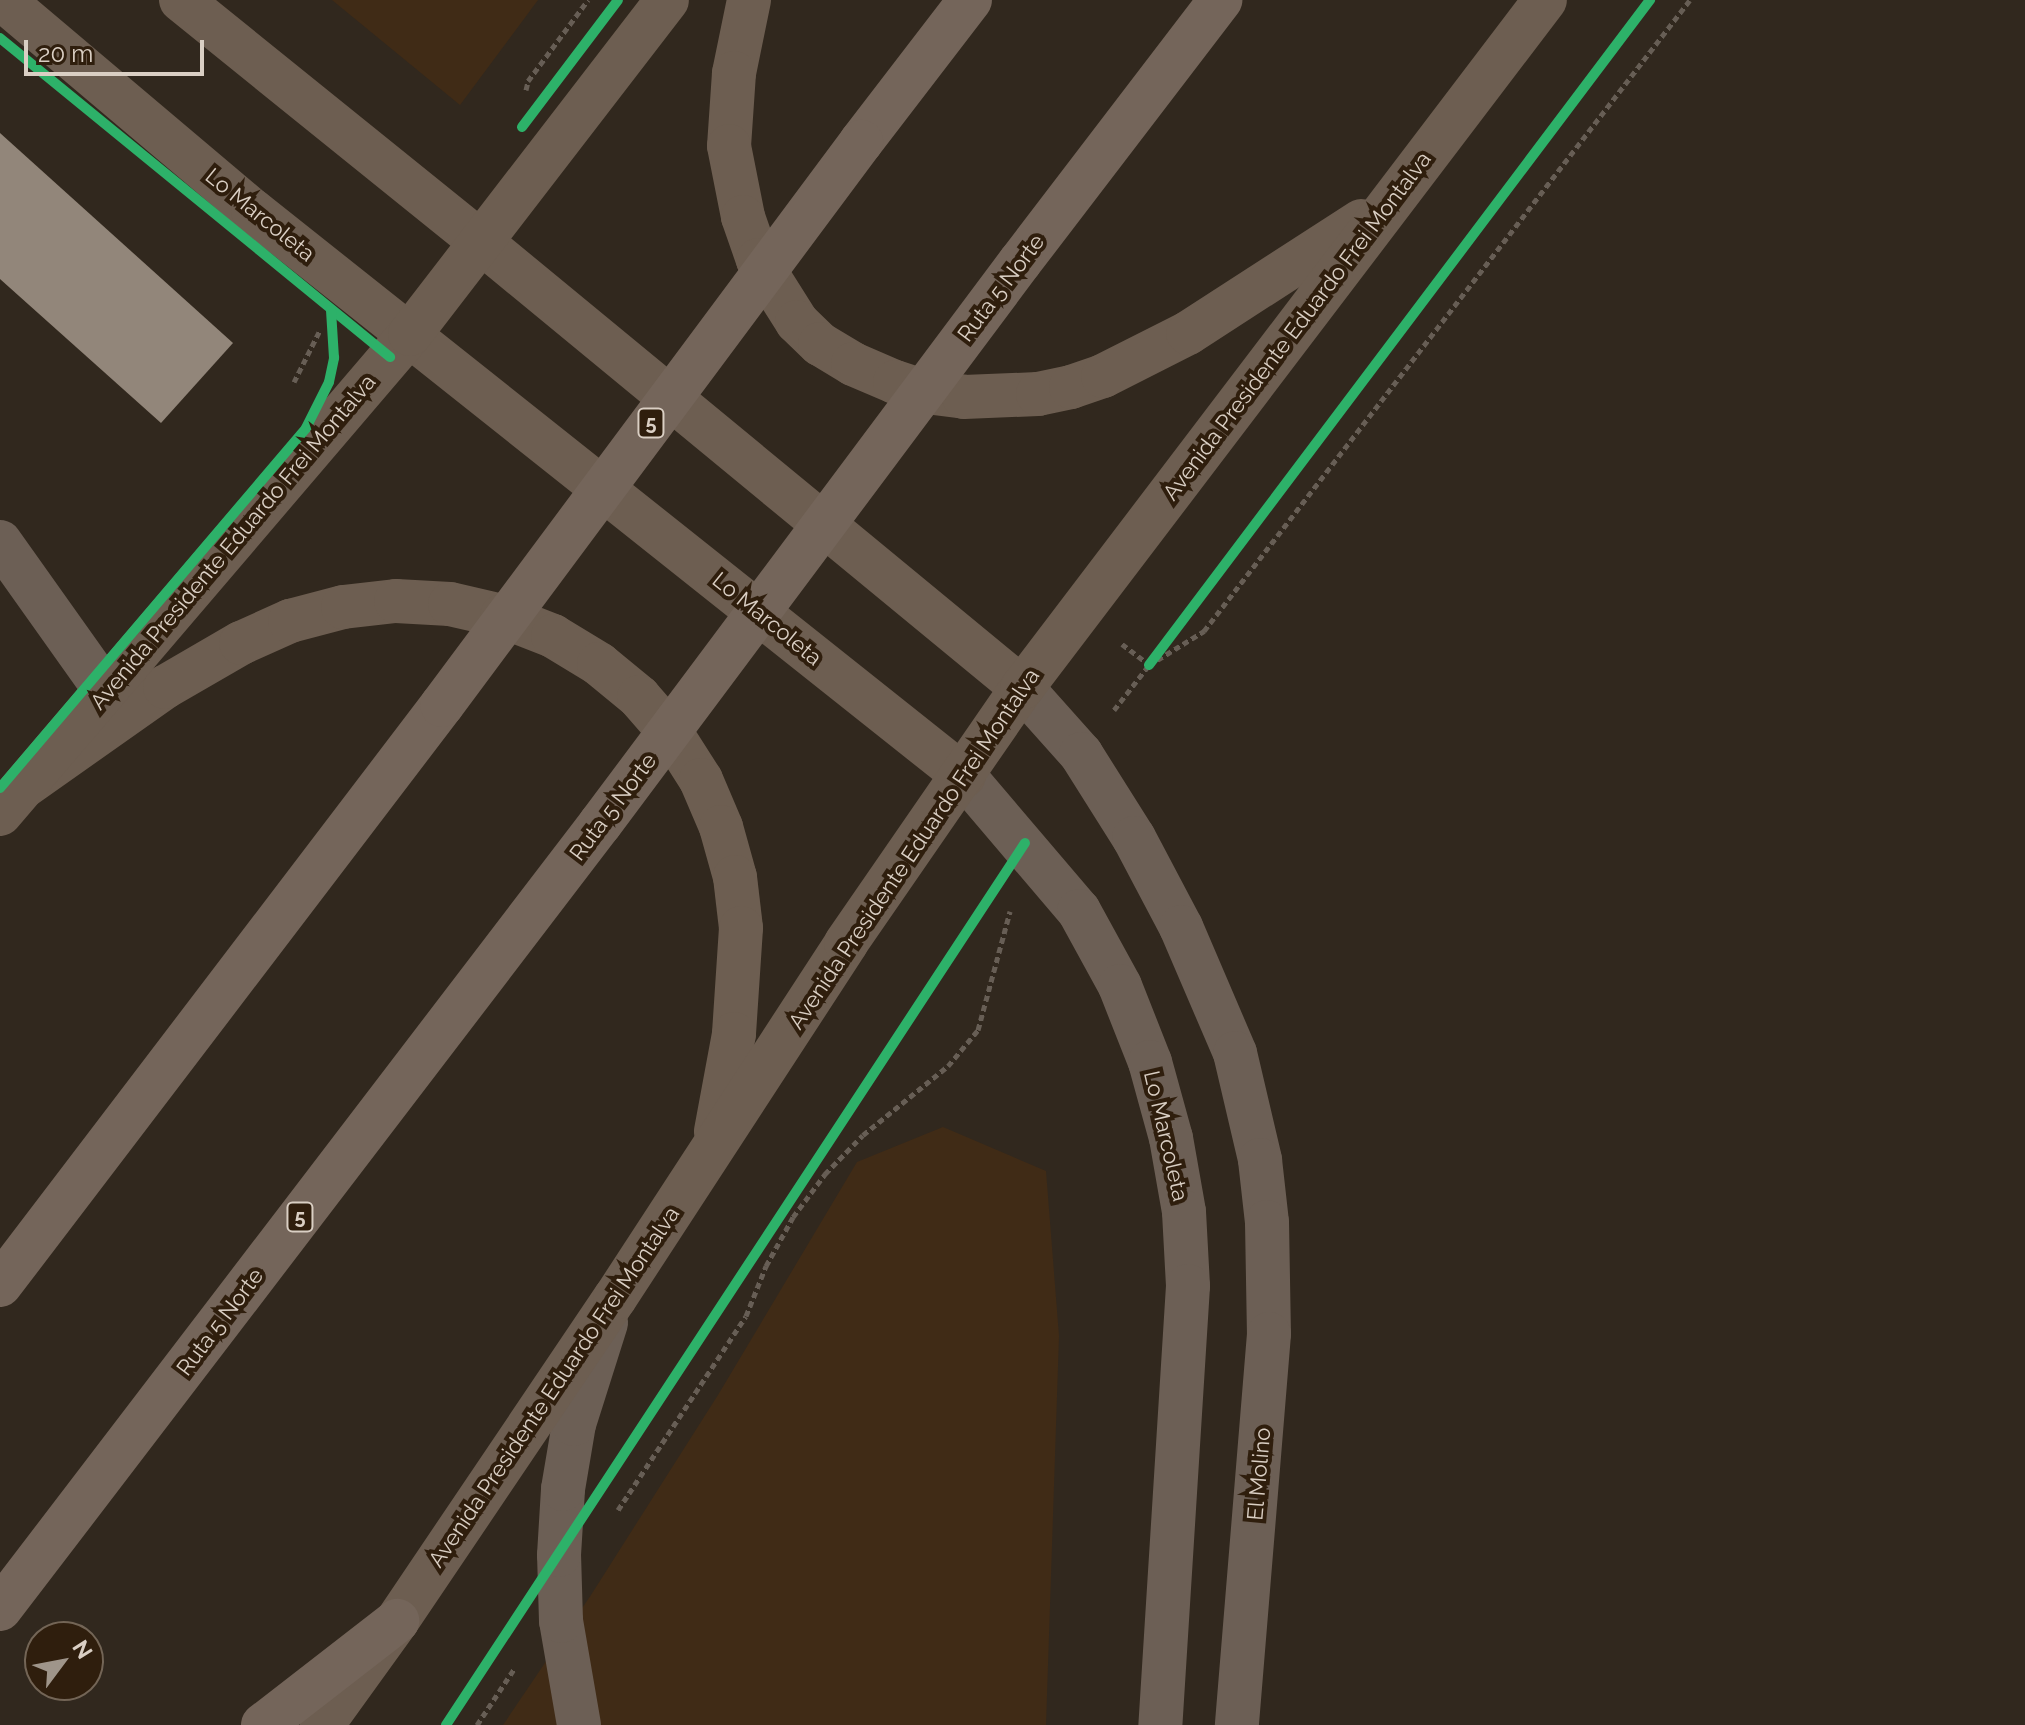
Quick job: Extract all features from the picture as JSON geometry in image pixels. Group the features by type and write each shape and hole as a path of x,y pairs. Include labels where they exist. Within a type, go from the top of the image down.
{"highway":[{"name":"5","path":"0,1285 442,705 970,0"},
{"name":"Ruta 5 Norte","path":"0,1609 600,824 1220,0"},
{"path":"263,1725 397,1621"}],"main road":[{"name":"Lo Marcoleta","path":"3,0 253,211 964,776"},
{"path":"181,0 481,242 1022,688"},
{"name":"Avenida Presidente Eduardo Frei Montalva","path":"13,800 410,334 667,0"},
{"path":"749,0 734,73 729,146 743,217 758,260 797,322 820,344 853,364 926,392 964,397 1038,394 1103,376 1239,303 1394,198"},
{"name":"Avenida Presidente Eduardo Frei Montalva","path":"322,1725 397,1621 615,1298 846,943 1022,688 1545,0"},
{"path":"13,800 165,687 241,643 290,621 343,607 396,601 450,604 502,616 553,636 599,664 639,697 673,736 701,780 721,827 735,877 741,928 734,1034 712,1149"}],"street":[{"path":"0,542 106,691"},
{"name":"El Molino","path":"1022,688 1081,754 1134,838 1181,927 1235,1053 1260,1160 1267,1222 1269,1334 1237,1725"},
{"name":"Lo Marcoleta","path":"964,776 1025,843 1079,911 1120,986 1150,1062 1171,1138 1184,1212 1188,1286 1160,1725"},
{"path":"579,1725 570,1688 560,1599 563,1489 569,1450 591,1361 615,1298"}],"path":[{"path":"1149,665 1204,631 1690,0"},
{"path":"1149,665 1168,640"},
{"path":"611,1522 746,1316 766,1266 793,1217 825,1174 863,1135 948,1066 978,1030 1025,843"},
{"path":"768,1235 803,1182"},
{"path":"477,1725 560,1599"}],"shaded area":[{"path":"332,0 538,0 460,105"},
{"path":"943,1127 1046,1171 1059,1336 1046,1725 503,1725 591,1595 718,1395 857,1162"}],"building":[{"path":"0,133 233,343 161,423 0,279"}],"cycle path":[{"path":"522,127 618,0"},
{"path":"1149,665 1650,0"},
{"path":"0,38 390,357"},
{"path":"0,788 306,428 329,382 334,358 331,310"},
{"path":"446,1725 1025,843"}]}
